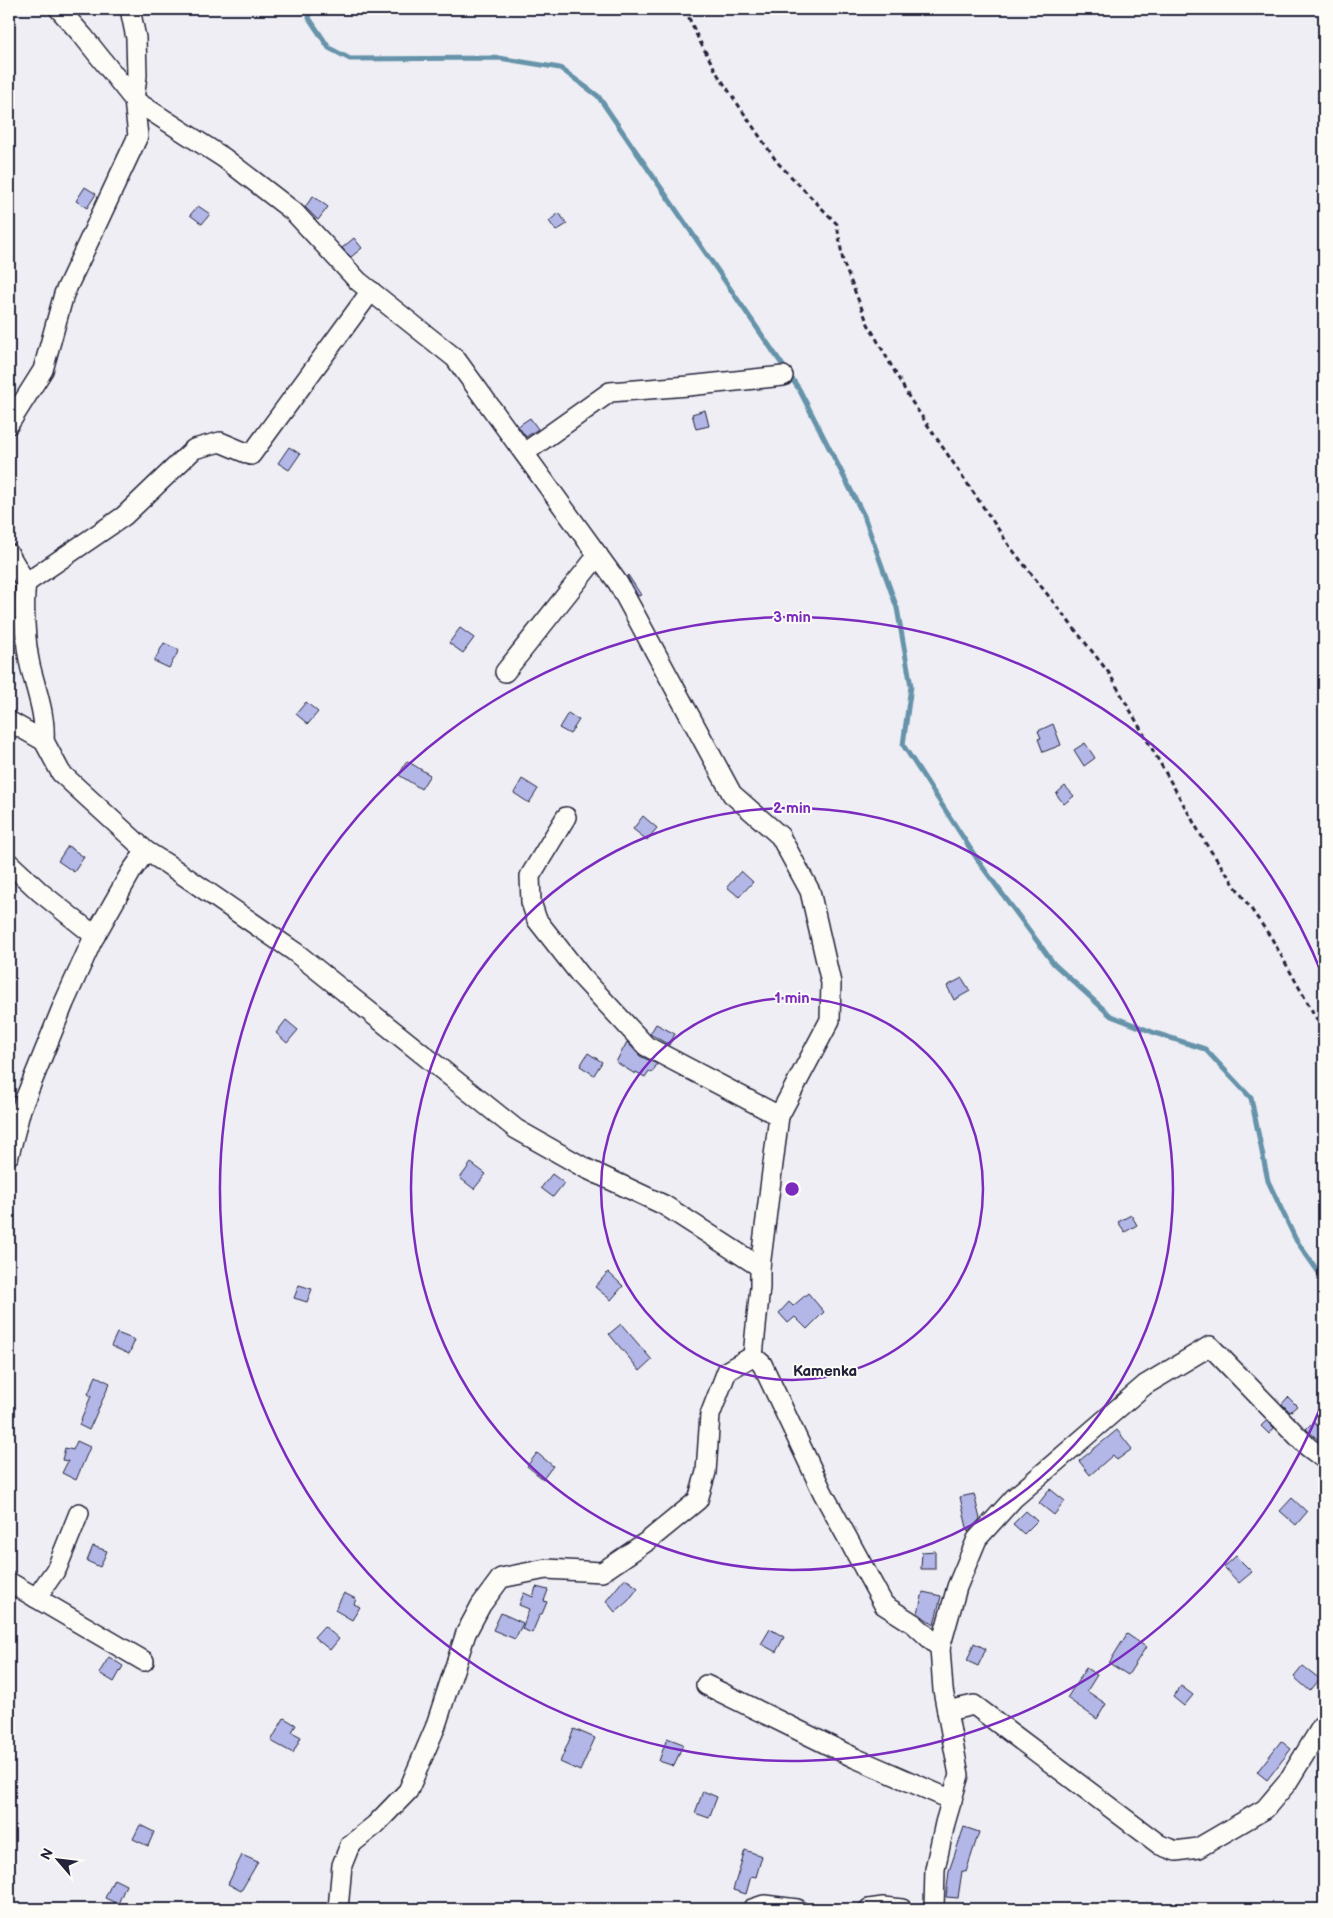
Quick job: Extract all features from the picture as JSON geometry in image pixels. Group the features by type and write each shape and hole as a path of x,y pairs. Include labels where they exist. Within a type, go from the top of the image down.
{"street":[{"path":"58,9 83,36 134,100 224,158 294,212 358,281 456,358 618,583 732,794 780,836 810,891 831,984 830,1020 778,1116 760,1267 760,1287 753,1356"},
{"path":"9,424 43,370 64,294 138,136 134,100 137,75 136,38 130,9"},
{"path":"26,583 124,516 194,450 220,442 251,455 371,291"},
{"path":"524,453 610,392 783,376"},
{"path":"9,554 26,583 24,599 29,662 45,727 44,741 61,773 146,851 295,952 516,1129 585,1168 664,1205 760,1267"},
{"path":"505,672 598,555"},
{"path":"9,721 44,741"},
{"path":"566,817 530,876 531,902 537,920 581,976 646,1046 778,1116"},
{"path":"9,1155 21,1109 64,1003 95,936 131,872 146,851"},
{"path":"9,863 40,892 95,936"},
{"path":"934,1909 935,1869 959,1774 943,1690 940,1648 957,1587 977,1539 1014,1498 1145,1385 1210,1346 1308,1447 1324,1459"},
{"path":"753,1356 762,1364 823,1493 884,1605 914,1624 940,1648"},
{"path":"338,1909 342,1865 350,1845 376,1825 408,1791 435,1728 466,1633 481,1606 501,1578 546,1569 602,1572 649,1540 698,1500 706,1472 710,1415 727,1371 753,1356"},
{"path":"36,1598 57,1568 79,1513"},
{"path":"9,1582 144,1661"},
{"path":"706,1684 846,1754 952,1800"},
{"path":"947,1711 974,1705 1160,1845 1176,1851 1198,1848 1265,1809 1287,1783 1324,1723"},
{"path":"752,1909 764,1905 797,1909"},
{"path":"870,1909 883,1907 902,1909"}],"path":[{"path":"685,9 718,75 777,162 837,224 843,262 868,324 910,399 1011,548 1109,673 1206,844 1272,939 1324,1032"}],"building":[{"path":"85,187 96,194 87,208 76,201"},
{"path":"313,196 328,207 318,220 305,207"},
{"path":"198,206 210,214 202,224 190,215"},
{"path":"559,213 567,224 556,231 549,221"},
{"path":"354,238 362,248 351,257 342,248"},
{"path":"705,410 709,426 696,429 692,414"},
{"path":"530,418 538,429 526,437 518,426"},
{"path":"289,447 300,454 289,470 278,463"},
{"path":"628,575 641,595 638,596"},
{"path":"460,628 474,638 463,653 449,643"},
{"path":"164,643 179,650 169,668 154,661"},
{"path":"306,702 318,712 308,724 296,714"},
{"path":"568,713 579,720 570,734 559,728"},
{"path":"1053,724 1061,745 1043,752 1038,739 1041,738 1038,731"},
{"path":"1085,743 1095,758 1084,766 1074,750"},
{"path":"407,761 430,775 421,789 399,775"},
{"path":"522,779 538,789 529,803 514,793"},
{"path":"1065,786 1074,796 1064,804 1056,794"},
{"path":"643,816 657,828 647,840 633,829"},
{"path":"68,846 84,857 74,872 58,861"},
{"path":"741,871 753,882 739,897 727,887"},
{"path":"962,978 970,991 954,1000 947,986"},
{"path":"286,1020 298,1030 287,1043 276,1033"},
{"path":"656,1024 675,1034 669,1045 650,1034"},
{"path":"627,1042 640,1056 657,1064 652,1073 649,1071 645,1077 636,1072 635,1074 616,1062"},
{"path":"588,1053 602,1062 594,1075 580,1066"},
{"path":"471,1163 486,1174 474,1189 460,1178"},
{"path":"552,1174 564,1183 553,1197 541,1188"},
{"path":"1131,1215 1137,1225 1125,1232 1118,1222"},
{"path":"608,1272 623,1286 611,1300 595,1287"},
{"path":"299,1285 312,1289 307,1302 294,1298"},
{"path":"808,1293 824,1312 807,1329 795,1317 788,1323 779,1313 789,1302 793,1306"},
{"path":"621,1324 652,1360 640,1371 609,1334"},
{"path":"117,1333 135,1340 129,1354 111,1346"},
{"path":"96,1376 110,1383 89,1430 79,1425 91,1396 88,1394"},
{"path":"1288,1397 1297,1406 1290,1412 1282,1404"},
{"path":"1267,1420 1274,1428 1269,1434 1261,1426"},
{"path":"1313,1422 1324,1431 1324,1445 1306,1429"},
{"path":"1117,1430 1132,1449 1117,1460 1113,1455 1090,1475 1079,1461"},
{"path":"77,1441 90,1447 76,1480 62,1473 68,1461 62,1460 65,1448 73,1450"},
{"path":"537,1453 553,1466 543,1479 527,1466"},
{"path":"1050,1489 1065,1501 1054,1515 1039,1503"},
{"path":"974,1494 980,1519 968,1532 960,1497"},
{"path":"1292,1498 1307,1512 1296,1525 1280,1511"},
{"path":"1026,1511 1037,1521 1024,1534 1013,1524"},
{"path":"93,1546 107,1551 100,1567 87,1561"},
{"path":"935,1551 935,1569 921,1569 922,1552"},
{"path":"1236,1556 1252,1572 1239,1583 1224,1567"},
{"path":"625,1578 638,1588 628,1601 615,1612 606,1601"},
{"path":"536,1587 548,1590 544,1601 547,1602 532,1633 522,1629 529,1609 519,1605 524,1593 533,1597"},
{"path":"923,1592 941,1596 934,1625 918,1613"},
{"path":"344,1593 356,1599 354,1604 360,1607 352,1620 335,1610"},
{"path":"501,1613 523,1623 515,1639 493,1630"},
{"path":"324,1626 339,1639 330,1650 314,1637"},
{"path":"770,1629 784,1637 776,1652 761,1644"},
{"path":"1127,1634 1146,1647 1128,1675 1109,1663"},
{"path":"974,1643 986,1649 978,1666 967,1661"},
{"path":"109,1657 123,1666 114,1682 99,1673"},
{"path":"1303,1666 1320,1679 1310,1691 1294,1677"},
{"path":"1086,1668 1097,1675 1087,1691 1106,1704 1097,1719 1067,1698"},
{"path":"1181,1686 1193,1695 1184,1706 1173,1697"},
{"path":"284,1718 296,1725 292,1732 301,1737 293,1753 271,1741"},
{"path":"574,1729 595,1738 580,1771 560,1762"},
{"path":"667,1738 683,1744 674,1766 659,1761"},
{"path":"1281,1741 1291,1749 1267,1780 1257,1772"},
{"path":"703,1791 717,1797 709,1818 695,1813"},
{"path":"140,1825 154,1832 148,1846 133,1839"},
{"path":"964,1827 979,1832 966,1872 962,1871 958,1898 946,1897 949,1871"},
{"path":"745,1850 762,1856 756,1877 751,1876 746,1894 733,1890"},
{"path":"242,1855 258,1862 241,1891 228,1884"},
{"path":"114,1879 126,1885 118,1904 105,1898"}],"waterway":[{"path":"311,9 309,18 329,48 350,59 499,58 560,68 598,96 799,389 864,516 897,608 911,686 903,745 981,865 1054,964 1111,1016 1205,1049 1251,1098 1268,1181 1296,1240 1324,1280"}],"district":[{"name":"Kamenka","path":"825,1371"}]}
